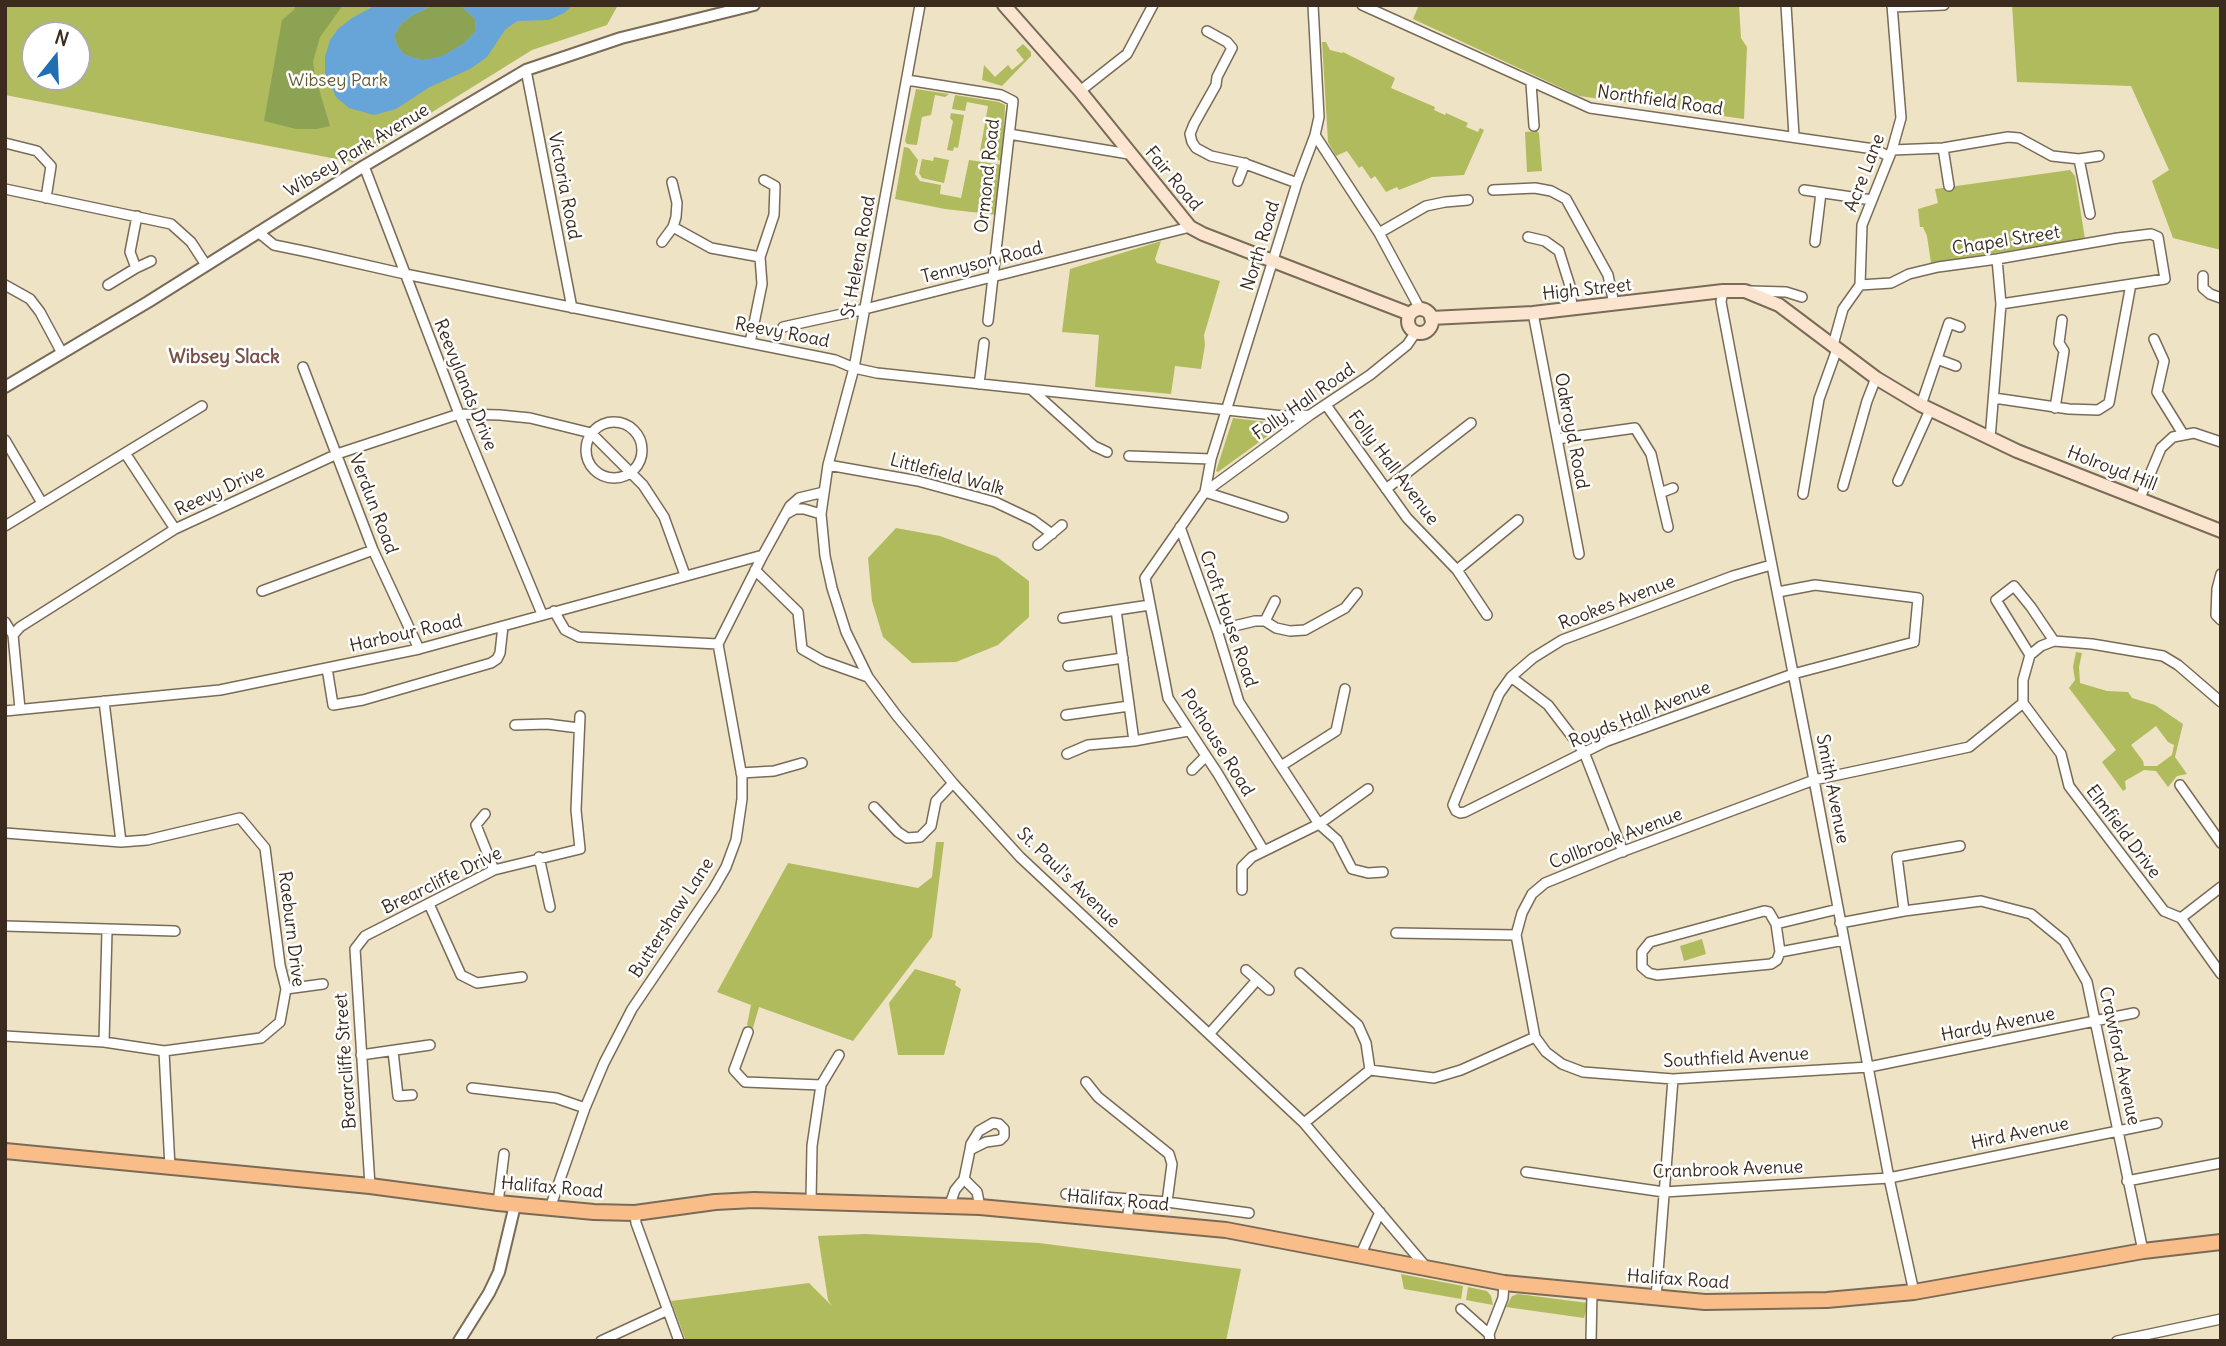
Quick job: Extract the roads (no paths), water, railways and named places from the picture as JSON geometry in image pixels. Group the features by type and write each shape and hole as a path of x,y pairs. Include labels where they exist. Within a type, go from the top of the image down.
{"highway":[{"name":"Halifax Road","path":"5,1151 370,1186 515,1205 635,1213 715,1202 950,1204 1226,1230 1504,1283 1592,1293 1736,1303 1827,1300 1914,1292 2143,1251 2221,1242"}],"main road":[{"name":"Fair Road","path":"1004,5 1080,91 1189,226 1273,261 1415,311"},
{"name":"High Street","path":"1432,318 1533,313 1745,291 1779,305 1876,378 1925,407 1990,439"},
{"path":"1415,311 1427,311 1432,318 1429,329 1416,332 1409,325 1415,311"},
{"name":"Holroyd Hill","path":"1990,439 2221,531"}],"street":[{"name":"Wibsey Park Avenue","path":"5,387 363,166 526,70 621,38 718,10 754,5"},
{"name":"St Helena Road","path":"821,514 828,465 854,368 920,5"},
{"path":"1080,91 1127,54 1153,5"},
{"name":"North Road","path":"1205,492 1212,459 1319,117 1312,5"},
{"name":"Northfield Road","path":"1362,5 1531,83 1590,107 1794,136 1890,153 1943,148 2008,137 2019,138 2052,156 2079,159 2099,156"},
{"path":"1786,5 1794,136"},
{"path":"1892,6 1944,5"},
{"name":"Acre Lane","path":"1860,285 1862,225 1901,118 1892,6"},
{"path":"1208,32 1231,47 1216,85 1194,124 1190,134 1192,142 1196,148 1211,156 1245,163 1297,183"},
{"name":"Victoria Road","path":"526,70 572,308"},
{"name":"Ormond Road","path":"907,80 1001,95 1013,101 988,321"},
{"path":"1531,83 1534,126"},
{"path":"1009,134 1129,154"},
{"path":"1315,135 1379,233 1415,311"},
{"path":"5,143 37,151 51,166 46,198"},
{"path":"1943,148 1949,186"},
{"path":"2079,159 2090,214"},
{"path":"1238,181 1245,163"},
{"name":"Reevylands Drive","path":"363,166 459,414 542,614"},
{"path":"750,342 762,284 760,257 774,215 775,186 764,180"},
{"path":"662,242 673,228 677,217 672,182"},
{"path":"1493,190 1535,188 1551,191 1566,199 1608,275 1614,304"},
{"path":"5,189 172,224 191,242 206,265"},
{"path":"1804,190 1872,200"},
{"path":"1815,242 1821,193"},
{"path":"1379,233 1426,206 1468,200"},
{"path":"136,216 130,252 136,268"},
{"name":"Tennyson Road","path":"783,327 865,309 1189,226"},
{"path":"673,228 711,248 760,257"},
{"name":"Reevy Road","path":"258,232 274,245 405,274 835,360 877,373 1227,411 1283,416 1310,415"},
{"name":"Chapel Street","path":"1860,285 1891,283 1909,274 1938,267 1997,260 2119,238 2151,234 2158,237 2165,279 2131,284"},
{"path":"1528,237 1545,241 1559,251 1570,286 1572,308"},
{"path":"1990,439 2001,304 1997,260"},
{"path":"108,285 151,261"},
{"path":"2203,276 2203,288 2221,298"},
{"path":"1994,398 2055,408 2098,410 2109,403 2131,284 2001,304"},
{"path":"5,285 30,299 62,353"},
{"path":"1803,494 1819,398 1835,347 1843,309 1860,285"},
{"name":"High Street","path":"1745,291 1786,292 1802,297"},
{"name":"Smith Avenue","path":"1723,292 1721,302 1771,565 1889,1178 1914,1292"},
{"name":"Oakroyd Road","path":"1533,313 1579,554"},
{"path":"2055,408 2064,351 2059,342 2062,320"},
{"path":"1898,481 1925,407 1949,323 1960,327"},
{"name":"Folly Hall Road","path":"1150,605 1144,578 1205,492 1399,352 1416,332"},
{"path":"2154,339 2164,361 2157,392 2183,433"},
{"path":"979,384 984,342"},
{"path":"1937,359 1956,366"},
{"name":"Verdun Road","path":"303,367 373,551 419,649"},
{"path":"1843,486 1876,378"},
{"path":"1032,390 1094,446 1107,452"},
{"name":"Folly Hall Avenue","path":"1326,405 1407,518 1457,570 1488,615"},
{"path":"5,526 202,406"},
{"name":"Reevy Drive","path":"13,635 20,627 175,529 337,454 459,414 530,418 592,433"},
{"path":"617,422 634,430 642,447 637,465 631,472 614,477 597,472 587,458 586,449 592,433 607,423 617,422"},
{"path":"1386,489 1471,423"},
{"path":"1557,439 1635,428 1651,454 1668,527"},
{"path":"592,433 643,485 664,517 685,575"},
{"path":"2140,498 2161,448 2173,437 2194,433 2221,442"},
{"path":"5,440 42,503"},
{"path":"125,453 175,529"},
{"path":"1129,456 1212,459"},
{"name":"Littlefield Walk","path":"828,465 918,481 995,502 1023,515 1052,534"},
{"path":"1660,493 1673,488"},
{"path":"554,611 565,630 579,637 718,644 783,516 799,499 824,492"},
{"path":"1205,492 1283,517"},
{"path":"783,516 795,509 821,514"},
{"name":"St. Paul's Avenue","path":"821,514 825,556 846,632 868,677 897,716 1020,857 1304,1123 1429,1270"},
{"path":"1457,570 1518,520"},
{"path":"1038,545 1062,525"},
{"name":"Croft House Road","path":"1180,527 1217,630 1239,702 1319,824 1337,840 1352,869 1368,873 1383,872"},
{"path":"262,591 373,551"},
{"name":"Harbour Road","path":"5,711 220,690 327,668 419,649 763,555"},
{"name":"Rookes Avenue","path":"1465,812 1460,813 1453,805 1499,694 1511,677 1533,658 1562,640 1733,576 1771,565"},
{"path":"755,570 798,612 802,649 823,661 868,677"},
{"path":"2221,574 2217,589 2217,615 2221,620"},
{"name":"Royds Hall Avenue","path":"1465,812 1607,741 1793,674 1914,642 1918,598 1815,585 1778,592"},
{"path":"2030,655 1996,600 2014,586 2054,641"},
{"path":"1217,630 1255,621 1265,621 1276,628 1290,631 1305,630 1345,608 1357,593"},
{"path":"1265,621 1275,601"},
{"path":"1063,618 1150,605"},
{"name":"Pothouse Road","path":"1150,605 1168,698 1264,851"},
{"path":"1116,610 1134,741"},
{"path":"5,622 13,635 20,709"},
{"path":"327,668 333,705 363,700 491,663 500,653 503,626"},
{"path":"2023,703 2024,680 2030,655 2041,646 2054,641 2163,656 2178,665 2221,702"},
{"name":"Buttershaw Lane","path":"550,1208 585,1108 604,1063 632,1009 726,867 739,826 741,774 718,644"},
{"path":"1068,666 1123,658"},
{"path":"1511,677 1548,705 1584,752 1623,852"},
{"path":"1281,766 1336,731 1345,689"},
{"path":"5,833 121,842 104,701"},
{"name":"Collbrook Avenue","path":"1535,1037 1516,935 1521,913 1532,894 1545,883 1814,780 1969,747 2023,703"},
{"name":"Elmfield Drive","path":"2023,703 2061,754 2069,786 2103,833 2164,911 2181,918 2221,975"},
{"path":"1066,715 1129,706"},
{"name":"Brearcliffe Drive","path":"365,936 494,870 580,849 576,810 580,716"},
{"path":"515,725 547,724 579,728"},
{"path":"1067,754 1088,745 1134,741 1188,731"},
{"path":"1192,770 1206,756"},
{"path":"741,774 774,771 802,763"},
{"path":"874,807 907,838 920,837 931,826 936,801 953,783"},
{"path":"2180,785 2221,843"},
{"path":"1242,890 1242,867 1252,857 1319,824 1368,789"},
{"path":"485,814 476,825 494,870"},
{"name":"Raeburn Drive","path":"5,1035 104,1042 164,1051 261,1038 280,1022 286,989 279,965 265,848 240,818 147,840 121,842"},
{"path":"1904,911 1897,857 1960,846"},
{"path":"539,857 550,907"},
{"path":"2181,918 2221,887"},
{"name":"Crawford Avenue","path":"1840,923 1981,901 2031,914 2064,941 2087,982 2143,1251"},
{"path":"429,904 461,975 477,983 522,977"},
{"path":"1776,925 1838,909"},
{"path":"1764,911 1769,912 1776,925 1780,952 1777,960 1771,964 1657,975 1642,967 1641,960 1642,952 1650,942 1764,911"},
{"path":"5,926 175,931"},
{"path":"104,1042 107,930"},
{"path":"1396,933 1516,935"},
{"name":"Brearcliffe Street","path":"365,936 355,948 370,1186"},
{"path":"1780,952 1844,940"},
{"path":"1246,970 1269,990"},
{"path":"1300,973 1358,1024 1366,1043 1370,1070"},
{"path":"1210,1033 1257,979"},
{"path":"286,989 323,984"},
{"name":"Hardy Avenue","path":"1868,1067 2134,1013"},
{"path":"748,1032 734,1070 745,1082 821,1084"},
{"path":"1304,1123 1370,1070 1434,1078 1461,1070 1535,1037"},
{"name":"Southfield Avenue","path":"1535,1037 1546,1052 1583,1072 1673,1079 1868,1067"},
{"path":"361,1055 430,1045"},
{"path":"164,1051 170,1168"},
{"path":"393,1051 398,1096 412,1095"},
{"path":"811,1201 812,1146 821,1084 839,1055"},
{"path":"1656,1298 1673,1079"},
{"path":"1086,1082 1098,1097 1169,1154 1172,1164 1167,1202"},
{"path":"472,1088 556,1098 585,1108"},
{"name":"Hird Avenue","path":"1889,1178 2157,1123"},
{"path":"950,1204 954,1190 964,1179 970,1150"},
{"path":"498,1203 504,1154"},
{"path":"2127,1181 2221,1163"},
{"name":"Cranbrook Avenue","path":"1526,1172 1664,1192 1889,1178"},
{"path":"964,1179 977,1192 980,1207"},
{"path":"1066,1194 1167,1202 1249,1213"},
{"path":"1127,1221 1130,1199"},
{"path":"459,1341 499,1272 515,1205"},
{"path":"1360,1256 1380,1212"},
{"path":"635,1213 636,1223 680,1341"},
{"path":"1461,1309 1490,1337 1503,1298 1504,1283"},
{"path":"1591,1341 1592,1293"},
{"path":"601,1341 668,1310"},
{"path":"2117,1341 2221,1319"}],"water":[{"path":"376,5 434,5 401,24 394,36 405,55 423,60 442,56 463,44 476,31 475,19 460,5 573,5 549,20 517,21 505,30 487,57 470,69 430,87 396,109 374,115 349,108 336,97 325,73 325,57 330,40 338,29"}],"district":[{"name":"Wibsey Slack","path":"224,358"}],"park label":[{"name":"Wibsey Park","path":"338,81"}]}
